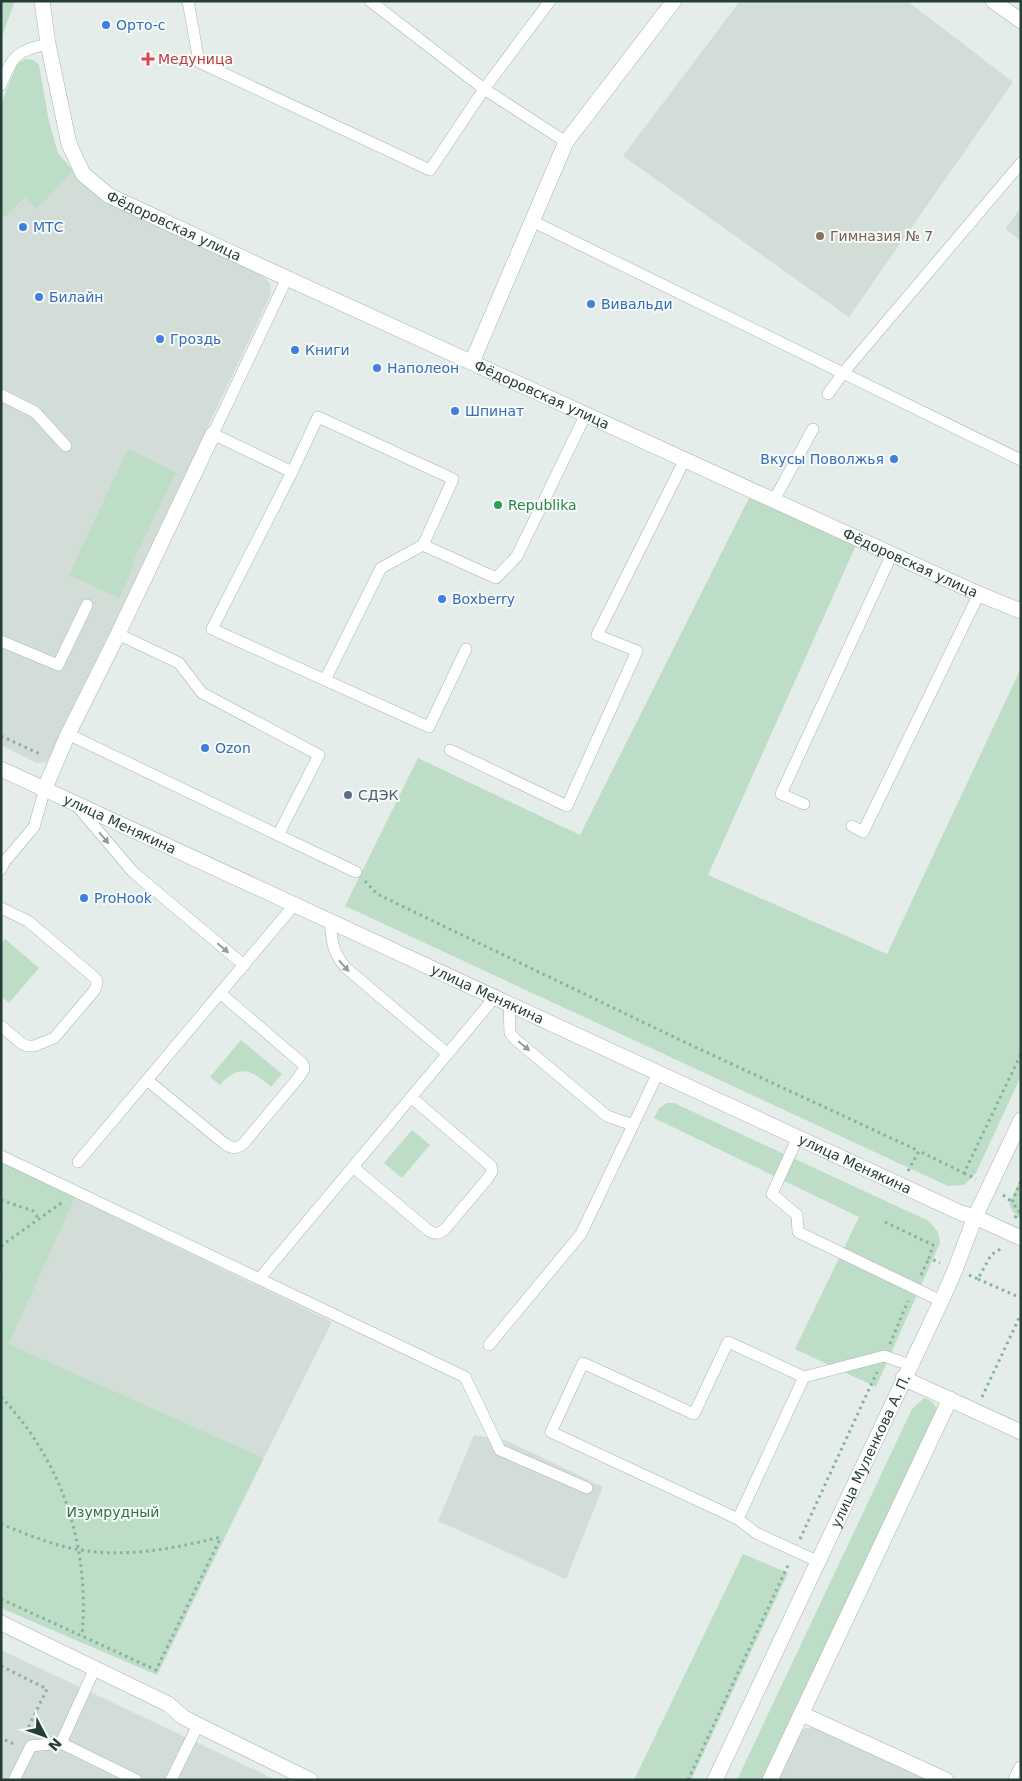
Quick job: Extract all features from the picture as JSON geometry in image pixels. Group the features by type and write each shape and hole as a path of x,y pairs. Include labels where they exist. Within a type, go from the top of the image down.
{"street":[{"name":"Фёдоровская улица","path":"42,1 48,44 69,144 83,174 108,195 979,594 1021,611"},
{"path":"472,362 566,142 674,1"},
{"path":"993,1 1021,21"},
{"path":"45,788 68,734 118,634 212,434"},
{"name":"улица Менякина","path":"1,769 961,1213 975,1217 1021,1238"},
{"name":"улица Муленкова А. П.","path":"715,1780 956,1270 975,1217 1021,1120"},
{"path":"907,1372 950,1398 1021,1432"},
{"path":"770,1780 950,1398"},
{"path":"1,1624 168,1704 183,1717 310,1780"},
{"path":"802,1714 946,1780"},
{"path":"1016,1780 1021,1769"}],"lane":[{"path":"188,1 199,62 430,170 484,89 550,1"},
{"path":"370,1 484,89 566,142"},
{"path":"1,85 11,61 28,48 48,44"},
{"path":"828,394 843,373 1021,163"},
{"path":"532,221 1021,460"},
{"path":"287,278 212,434 292,472"},
{"path":"1,395 35,412 66,446"},
{"path":"423,545 496,578 517,556 586,414"},
{"path":"326,680 380,568 423,545 453,479 318,417 212,629 429,728 466,648"},
{"path":"774,500 813,429"},
{"path":"450,750 567,806 637,652 597,635 686,459"},
{"path":"804,804 782,794 892,554"},
{"path":"852,826 863,832 979,594"},
{"path":"1,640 58,666 87,605"},
{"path":"118,634 179,663 202,693 319,756 278,835"},
{"path":"68,734 356,872"},
{"path":"1,869 5,861 34,827 45,788"},
{"path":"72,801 133,872 244,965"},
{"path":"78,1162 295,904"},
{"path":"1,908 28,921 94,977 98,984 54,1038 34,1046 28,1046 21,1043 1,1026"},
{"path":"330,921 332,944 336,957 346,968 448,1054"},
{"path":"147,1080 231,1148 238,1148 299,1077 304,1069 303,1064 220,993"},
{"path":"260,1278 448,1054 502,1000"},
{"path":"502,1000 510,1033 515,1039 606,1116 633,1125"},
{"path":"489,1344 581,1234 658,1073"},
{"path":"353,1167 434,1234 440,1233 452,1222 488,1178 492,1171 491,1166 411,1098"},
{"path":"798,1137 772,1194 797,1215 798,1232 941,1301"},
{"path":"1,1156 465,1377 500,1450 587,1488"},
{"path":"817,1561 756,1533 738,1519 551,1432 582,1363 694,1414 728,1342 804,1377 884,1356 907,1372"},
{"path":"738,1519 804,1377"},
{"path":"61,1743 95,1668"},
{"path":"171,1780 198,1725"},
{"path":"14,1780 31,1746 61,1743 136,1780"}],"path":[{"path":"1,736 56,762"},
{"path":"356,872 378,894 680,1040 964,1173 1021,1054"},
{"path":"901,1184 918,1151"},
{"path":"1,1246 77,1192"},
{"path":"1,1200 32,1211 39,1218"},
{"path":"688,1780 929,1258"},
{"path":"1,1272 1,1280"},
{"path":"978,1279 1021,1298"},
{"path":"976,1411 1021,1314"},
{"path":"1,1398 26,1427 50,1465 68,1506 79,1550 84,1602 82,1636"},
{"path":"1,1524 20,1532 79,1550 133,1553 163,1550 221,1537 156,1670 1,1599"},
{"path":"1,1666 47,1689 23,1738"},
{"path":"5,1740 19,1746"}],"shaded area":[{"name":"Гимназия № 7","path":"740,1 907,1 1013,82 849,317 623,156"},
{"path":"73,171 106,200 149,223 261,274 270,283 271,294 52,754 46,762 37,763 1,745 1,214 5,217 25,198 37,208"},
{"path":"1021,207 1021,241 1005,229"},
{"path":"75,1198 332,1322 264,1458 9,1344"},
{"path":"474,1435 508,1441 603,1487 566,1579 438,1521"},
{"path":"1,1650 86,1690 276,1780 1,1780"},
{"path":"805,1728 817,1728 933,1780 776,1780 797,1733"}],"green space":[{"path":"1,1 15,1 1,39"},
{"path":"25,59 33,60 39,65 49,122 58,153 73,171 37,209 25,198 5,217 1,214 1,104 17,64"},
{"path":"128,449 176,472 133,562 132,571 119,598 69,575"},
{"path":"750,496 856,545 708,875 887,954 1021,668 1021,1076 976,1173 964,1185 948,1186 345,906 418,758 580,835"},
{"path":"5,939 39,968 9,1003 1,996 1,944"},
{"path":"241,1040 282,1074 271,1087 258,1076 245,1071 233,1074 220,1085 210,1077"},
{"path":"667,1103 674,1103 929,1221 938,1232 940,1243 876,1387 795,1349 859,1217 654,1118 659,1108"},
{"path":"412,1130 430,1145 402,1178 384,1163"},
{"name":"Изумрудный","path":"1,1162 75,1198 9,1344 264,1458 157,1675 1,1608"},
{"path":"1021,1178 1021,1219 1013,1212 1009,1204"},
{"path":"924,1398 931,1401 937,1408 934,1417 763,1780 737,1780 912,1409"},
{"path":"743,1554 788,1573 691,1780 634,1780"}],"place":[{"name":"Орто-с","path":"106,25"},
{"name":"Медуница","path":"148,59"},
{"name":"МТС","path":"23,227"},
{"name":"Гимназия № 7","path":"820,236"},
{"name":"Билайн","path":"39,297"},
{"name":"Вивальди","path":"591,304"},
{"name":"Гроздь","path":"160,339"},
{"name":"Книги","path":"295,350"},
{"name":"Наполеон","path":"377,368"},
{"name":"Шпинат","path":"455,411"},
{"name":"Вкусы Поволжья","path":"894,459"},
{"name":"Republika","path":"498,505"},
{"name":"Boxberry","path":"442,599"},
{"name":"Ozon","path":"205,748"},
{"name":"СДЭК","path":"348,795"},
{"name":"ProHook","path":"84,898"}]}
